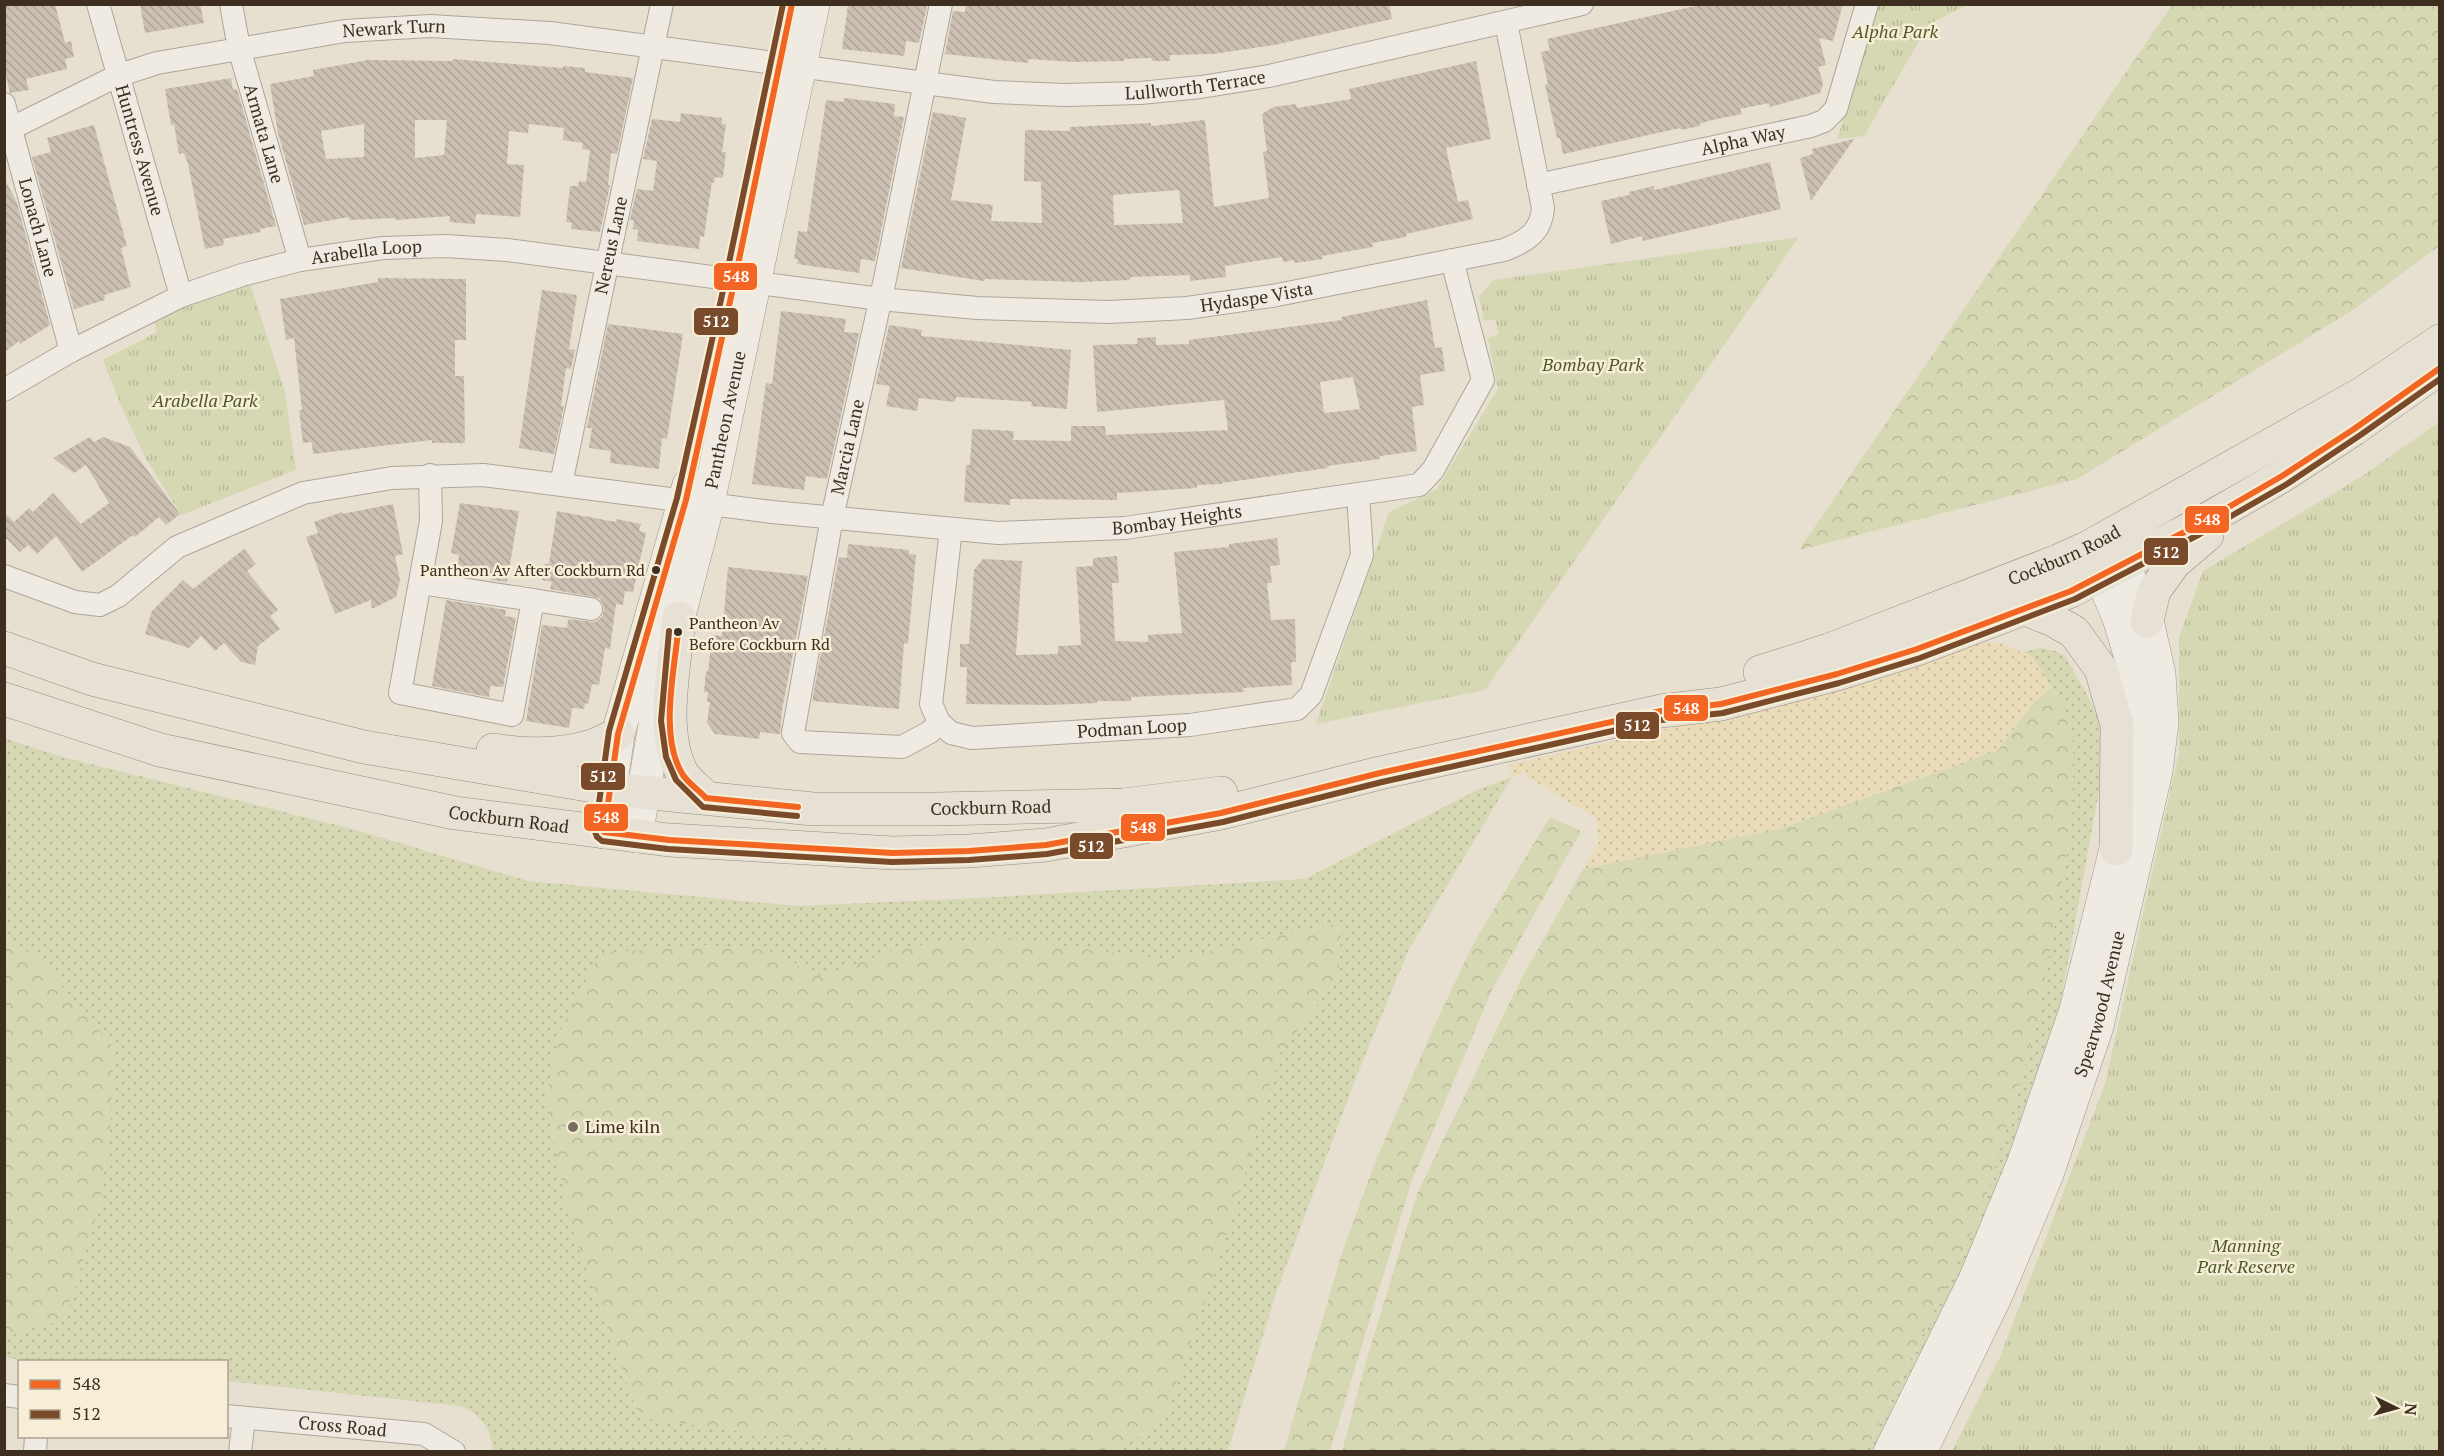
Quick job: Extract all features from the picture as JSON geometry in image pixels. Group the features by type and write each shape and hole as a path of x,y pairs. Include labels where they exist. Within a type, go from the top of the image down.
{"main road":[{"name":"Pantheon Avenue","path":"790,66 792,4"},
{"name":"Pantheon Avenue","path":"636,836 663,678 679,618 697,501 790,66 813,4"},
{"name":"Cockburn Road","path":"4,699 171,752 455,813 636,836 669,840 893,853 1010,848 1112,834 1221,813 1380,773 1661,711 1721,704 1837,674 1917,649 2025,609 2106,555 2363,393 2439,341"},
{"name":"Cockburn Road","path":"1661,711 1719,685 1840,646 2058,561 2106,555 2239,502 2354,429 2439,368"},
{"name":"Pantheon Avenue","path":"604,832 618,734 697,501"},
{"path":"2148,621 2154,591 2174,563 2201,542 2239,502"},
{"name":"Spearwood Avenue","path":"1920,1452 1996,1295 2047,1174 2097,1026 2156,771 2162,723 2159,674 2148,621 2106,555"},
{"name":"Spearwood Avenue","path":"1890,1452 1975,1280 2024,1162 2076,1010 2116,849 2138,722 2132,662 2119,618 2106,555"},
{"path":"2025,609 2053,620 2074,632 2101,669 2117,725 2116,849"},
{"path":"679,618 670,722 674,750 682,772 706,798"},
{"name":"Cockburn Road","path":"4,648 92,679 364,747 611,789 813,809 1123,805 1380,773"},
{"path":"364,747 417,739 523,755 592,746 618,734"}],"street":[{"name":"Huntress Avenue","path":"98,4 181,296"},
{"name":"Armata Lane","path":"231,4 239,48 300,260"},
{"name":"Nereus Lane","path":"561,484 662,4"},
{"name":"Marcia Lane","path":"939,722 930,732 902,747 800,742 793,733 832,518 941,4"},
{"name":"Lullworth Terrace","path":"790,66 994,92 1065,95 1140,93 1201,87 1269,76 1582,4"},
{"name":"Alpha Way","path":"1538,185 1811,126 1824,121 1836,110 1867,4"},
{"name":"Hydaspe Vista","path":"745,281 880,299 977,308 1109,312 1187,308 1272,296 1504,250 1523,243 1537,230 1542,221 1543,208 1506,23"},
{"name":"Newark Turn","path":"8,131 117,76 157,63 345,31 430,26 549,33 790,66"},
{"name":"Lonach Lane","path":"4,104 8,131 71,351"},
{"name":"Arabella Loop","path":"4,390 71,351 181,296 242,275 300,260 382,248 446,246 507,250 745,281"},
{"name":"Bombay Heights","path":"697,501 772,512 998,533 1125,528 1419,485 1433,470 1482,380 1452,260"},
{"path":"430,475 431,521 400,693 512,715 533,600"},
{"path":"4,576 75,602 100,605 118,596 177,547 303,493 392,478 483,475 697,501"},
{"name":"Podman Loop","path":"939,722 951,732 972,738 1007,737 1190,725 1297,709 1316,688 1362,555 1358,495"},
{"path":"939,722 931,704 951,529"},
{"path":"421,583 591,609"},
{"path":"235,1417 240,1452"},
{"name":"Cross Road","path":"235,1417 424,1434 454,1452"}],"green space":[{"name":"Alpha Park","path":"1878,5 1967,5 1929,24 1864,136 1837,139"},
{"path":"2172,5 2439,5 2439,246 2353,310 2077,479 1799,550"},
{"name":"Bombay Park","path":"1799,237 1485,690 1316,724 1389,512 1436,490 1498,389 1488,338 1499,334 1495,319 1484,321 1479,297 1493,280"},
{"name":"Arabella Park","path":"250,283 285,392 296,470 181,515 146,459 121,406 103,360 157,332 153,319 197,300"},
{"name":"Manning Park Reserve","path":"2439,422 2439,1451 1952,1451 2000,1357 2105,1084 2179,752 2179,637 2203,571 2361,477"},
{"path":"2040,648 2056,651 2065,656 2089,698 2101,726 2102,774 2053,1044 1973,1253 1879,1451 1866,1452 1980,1216 2037,1025 2072,826 2073,736 2063,707 2033,657 2023,652"},
{"path":"2051,688 2063,707 2073,736 2072,826 2037,1025 1980,1216 1866,1451 1342,1452 1365,1365 1417,1194 1521,979 1583,869 1782,828 1998,750 2033,703"},
{"path":"4,738 59,756 352,829 528,881 797,906 1305,879 1477,790 1512,777 1408,951 1355,1080 1275,1296 1228,1451 1118,1451 1165,1417 1216,1268 1280,1053 1338,978 1342,922 1168,960 1003,938 902,947 822,977 767,950 705,945 569,1219 639,1417 883,1451 492,1452 492,1444 484,1423 474,1413 460,1406 228,1381 228,1360 25,1360 5,1358 5,1336 65,1319 99,1209 111,1123 41,961 5,937"},
{"path":"1550,817 1581,831 1492,990 1411,1183 1330,1451 1284,1451 1341,1256 1374,1165 1428,1040 1473,944"},
{"path":"1342,922 1338,978 1280,1053 1216,1268 1165,1417 1118,1451 883,1451 639,1417 569,1219 546,1097 559,1033 600,953 705,945 767,950 822,977 902,947 1003,938 1168,960"},
{"path":"5,937 41,961 113,1047 111,1123 99,1209 65,1319 5,1336"}],"sand":[{"path":"1976,641 2003,644 2033,657 2051,688 2033,703 1998,750 1782,828 1583,869 1599,842 1596,819 1522,773 1512,777 1509,765 1682,725"}],"building":[{"path":"4,4 55,4 65,43 71,41 74,57 65,59 67,69 26,79 29,90 10,93 4,66"},
{"path":"140,4 200,4 204,23 145,33"},
{"path":"848,4 927,6 919,43 906,41 904,56 842,49"},
{"path":"966,4 1389,4 1392,19 1274,45 1213,54 1170,55 1170,61 1152,61 1152,58 1074,62 1029,59 1028,63 945,54 953,11 965,12"},
{"path":"1704,4 1843,4 1833,41 1819,38 1826,65 1818,67 1823,83 1820,93 1770,107 1769,103 1740,109 1742,114 1712,120 1699,124 1700,126 1681,130 1680,128 1563,154 1545,85 1548,84 1541,52 1550,50 1547,39"},
{"path":"453,59 585,68 585,72 633,78 617,154 611,153 608,185 610,185 600,232 571,229 572,223 566,222 570,186 578,186 579,181 586,182 590,150 582,149 583,143 563,140 564,128 529,124 528,133 509,131 507,164 524,165 520,217 476,214 475,224 449,222 450,216 395,220 395,218 349,220 349,217 304,225 278,133 270,84 314,76 313,70 368,60 452,61","holes":["415,120 447,120 444,155 415,158","364,124 364,157 326,159 321,131"]},
{"path":"1476,61 1491,139 1446,148 1458,202 1468,200 1473,219 1406,234 1406,237 1372,243 1373,247 1322,256 1323,259 1294,263 1294,260 1283,262 1282,257 1225,266 1226,277 1190,281 1190,275 1130,277 1130,280 1080,282 985,279 984,281 901,268 933,112 966,118 951,200 993,205 991,221 1042,223 1041,182 1024,181 1025,130 1070,131 1070,127 1151,123 1151,126 1205,120 1214,207 1269,198 1263,152 1267,151 1262,114 1273,107 1296,104 1297,108 1351,99 1349,89","holes":["1179,190 1183,223 1114,225 1113,195"]},
{"path":"231,78 233,90 237,89 276,226 260,229 261,232 223,239 224,245 205,249 188,164 184,153 179,154 165,89"},
{"path":"844,98 895,104 894,116 904,117 875,261 861,259 859,273 797,264 798,259 794,259 798,231 807,232 826,100 843,102"},
{"path":"681,113 722,118 722,124 726,124 722,152 726,152 723,178 715,177 714,183 712,182 704,237 700,236 699,249 637,241 638,230 633,229 634,220 630,220 637,189 653,191 657,161 643,159 652,119 680,122"},
{"path":"94,125 127,246 121,248 131,287 104,295 105,300 74,309 32,157 51,152 47,138"},
{"path":"1854,139 1811,201 1800,158 1813,154 1812,149"},
{"path":"1770,162 1781,209 1643,241 1642,236 1611,244 1601,201 1629,195 1629,192 1654,186 1654,190"},
{"path":"4,178 17,203 50,325 20,344 19,341 4,353"},
{"path":"378,278 466,279 466,340 455,340 455,376 464,376 465,443 432,443 432,440 313,454 312,442 303,443 299,410 302,410 294,338 286,340 280,299 378,282"},
{"path":"542,290 577,295 569,349 575,350 571,369 566,368 561,406 564,406 554,454 519,448"},
{"path":"1427,300 1435,348 1442,347 1445,371 1420,375 1424,405 1412,407 1417,451 1380,456 1380,459 1327,466 1328,468 1222,484 1197,485 1197,488 1117,493 1117,500 1010,499 1010,505 964,502 966,465 970,465 972,429 1014,431 1013,440 1071,441 1071,426 1105,426 1106,435 1228,430 1224,400 1097,412 1093,345 1137,344 1137,338 1156,337 1156,345 1189,344 1189,340 1342,320 1341,317","holes":["1353,377 1360,409 1324,413 1320,382"]},
{"path":"781,311 846,319 844,332 859,333 827,479 806,476 804,490 752,484 766,383 772,384"},
{"path":"608,324 683,334 667,439 662,438 659,469 610,463 611,451 589,448 592,428 587,428"},
{"path":"889,325 922,330 921,336 1071,350 1067,409 1031,406 1032,402 956,397 955,402 919,398 917,411 886,406 890,386 876,384"},
{"path":"90,437 94,442 103,437 130,447 180,514 166,525 159,517 135,537 133,535 82,572 56,536 37,554 28,545 20,552 4,536 4,512 14,522 29,508 33,512 53,493 81,524 109,503 86,465 74,473 53,458"},
{"path":"460,503 519,511 507,582 491,580 491,576 457,569 459,555 451,553"},
{"path":"393,504 403,554 395,556 400,580 396,597 372,609 371,600 335,614 306,537 318,533 314,522 342,512 342,514"},
{"path":"557,511 616,522 616,519 641,524 639,531 646,533 633,592 625,591 623,605 616,604 610,649 605,648 599,685 592,684 588,704 585,703 584,709 572,708 569,728 526,721 542,625 567,628 568,619 595,622 602,617 604,610 599,598 550,589 552,582 542,580 545,564 549,564"},
{"path":"1277,538 1280,565 1270,566 1272,583 1267,583 1271,620 1295,619 1296,662 1291,662 1292,685 1243,688 1244,692 1131,697 1131,701 1097,701 1097,703 966,704 967,667 960,667 960,644 969,644 974,570 983,559 1022,561 1016,655 1058,654 1058,646 1081,645 1076,567 1093,566 1093,558 1117,556 1119,583 1112,583 1115,641 1148,642 1148,635 1182,633 1174,552 1229,547 1229,544"},
{"path":"848,544 909,550 909,554 916,555 908,644 904,643 899,709 812,701 839,557 847,558"},
{"path":"244,549 256,564 247,571 278,610 270,616 280,629 258,646 255,665 241,662 224,643 215,651 201,636 189,648 145,634 152,611 183,580 193,589"},
{"path":"728,567 808,576 782,710 780,734 760,732 759,739 715,734 707,723 710,702 707,702 708,692 704,692 706,671 708,672 712,635 722,636"},
{"path":"446,600 506,610 505,616 516,618 503,687 490,686 489,697 432,686"}],"transit line":[{"name":"512","path":"783,4 677,498 609,731 595,832 602,841 668,849 892,862 969,860 1047,854 1223,822 1382,782 1662,720 1723,713 1839,683 1920,658 2075,599 2200,534 2287,484 2440,379"},
{"name":"548","path":"792,4 686,500 618,734 604,832 669,840 893,853 969,851 1046,845 1221,813 1380,773 1661,711 1721,704 1837,674 1917,649 2071,591 2196,526 2282,476 2354,429 2440,368"},
{"name":"512","path":"669,631 661,721 666,757 676,780 703,807 797,816"},
{"name":"548","path":"678,632 671,686 670,724 676,760 683,775 706,798 798,807"}],"place":[{"name":"Pantheon Av After Cockburn Rd","path":"656,570"},
{"name":"Pantheon Av Before Cockburn Rd","path":"678,632"},
{"name":"Lime kiln","path":"573,1127"}]}
